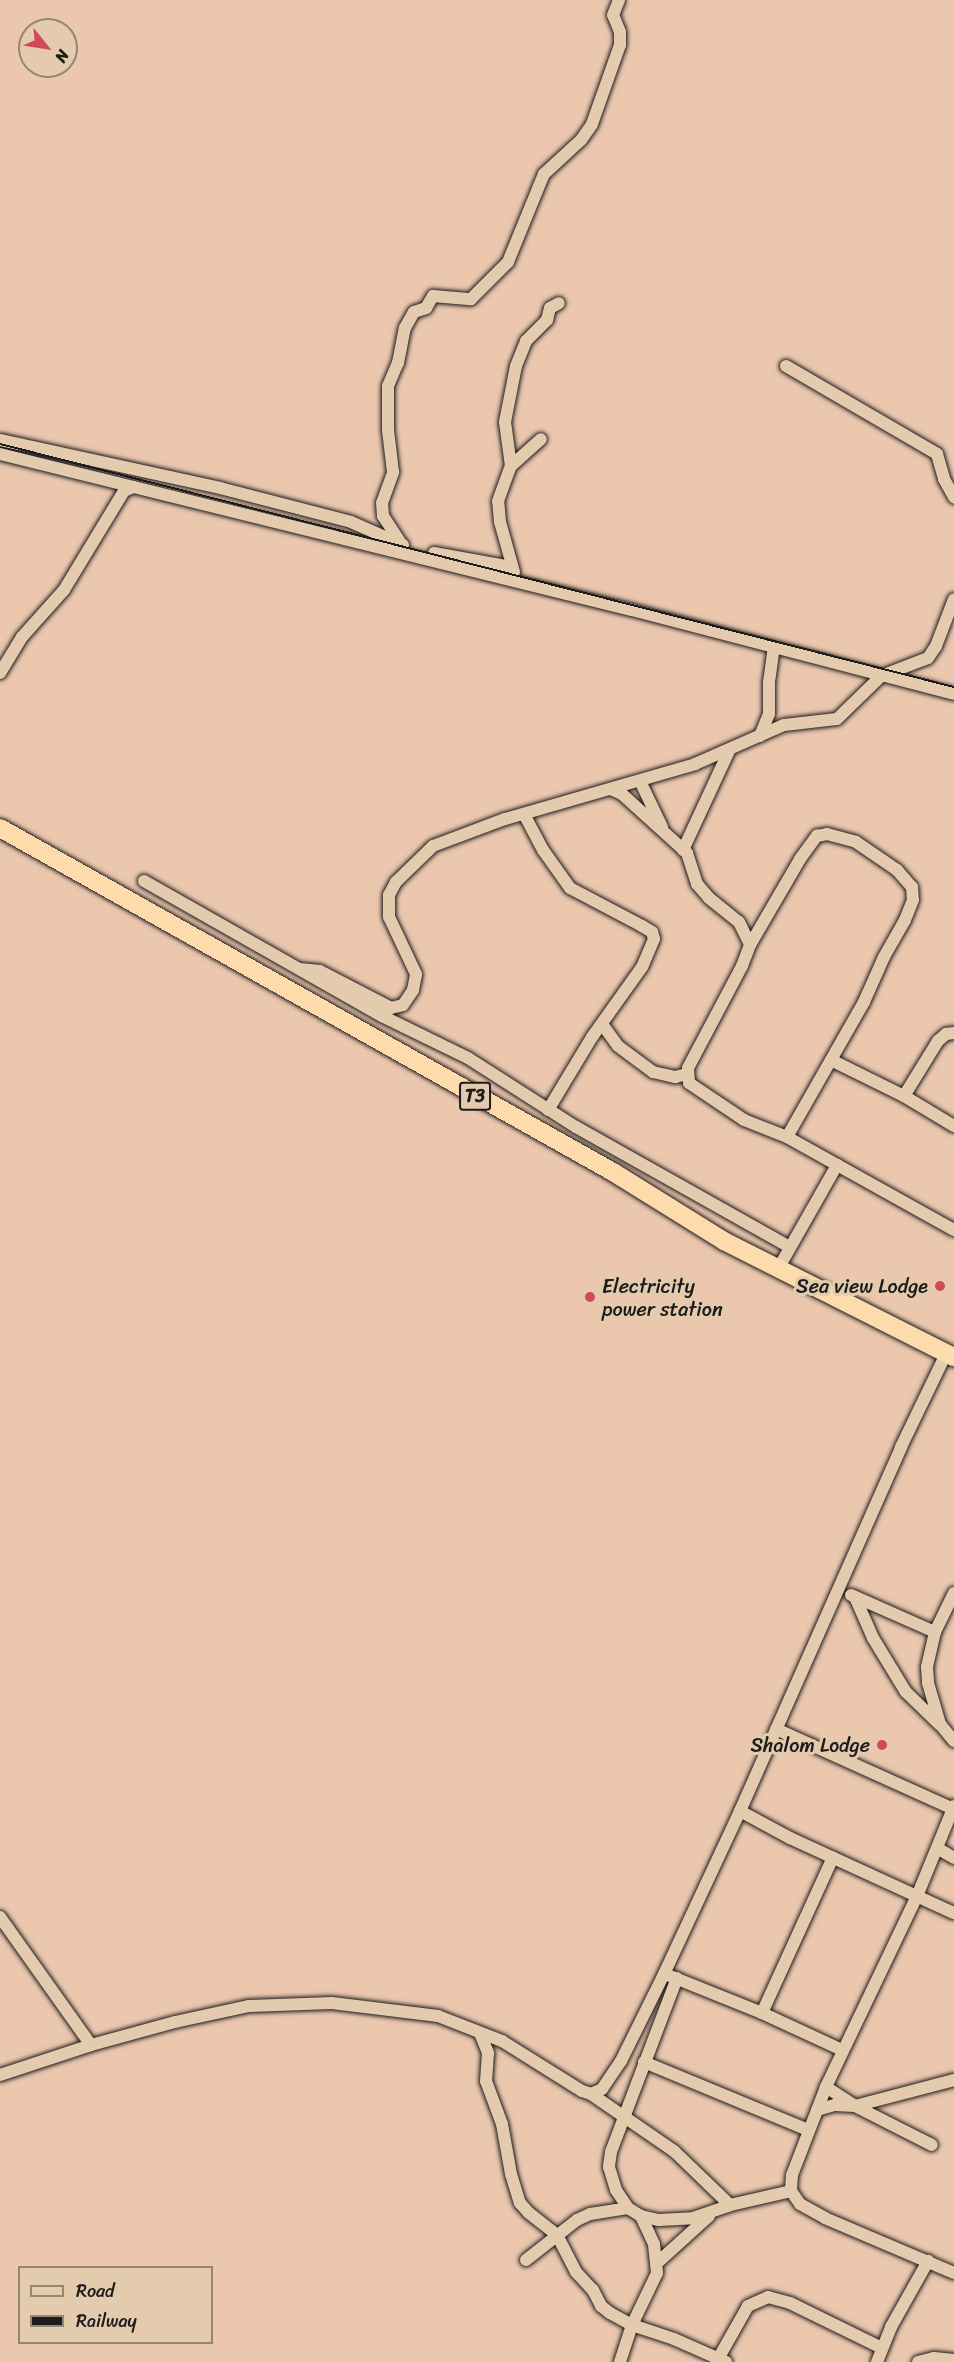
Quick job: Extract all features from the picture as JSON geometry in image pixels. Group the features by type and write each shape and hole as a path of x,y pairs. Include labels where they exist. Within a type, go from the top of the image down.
{"highway":[{"name":"T3","path":"0,828 613,1172 724,1241 950,1356"}],"street":[{"path":"402,545 383,516 382,503 393,472 388,430 388,386 398,363 405,328 414,312 426,308 431,297 471,299 508,262 546,170 581,140 592,124 620,45 620,32 613,15 619,0"},
{"path":"511,466 505,422 516,366 526,341 547,320 550,308 559,303"},
{"path":"786,366 937,454 944,479 954,496"},
{"path":"516,582 500,522 498,501 511,466 541,439"},
{"path":"0,440 220,488 351,522 402,545 451,557 512,567"},
{"path":"0,454 632,610 954,694"},
{"path":"0,673 22,637 64,590 124,491 133,487"},
{"path":"300,969 320,971 391,1008 403,1005 413,990 416,974 389,917 387,905 390,889 434,846 474,829 613,790 729,751 784,725 837,719 881,676 928,658 936,646 954,599"},
{"path":"760,736 769,714 769,682 774,648"},
{"path":"683,850 729,751"},
{"path":"640,781 663,828"},
{"path":"613,790 622,794 663,828 687,853 697,884 709,898 740,922 750,945"},
{"path":"524,814 543,850 570,888 634,921 653,935 642,967 602,1024 548,1110"},
{"path":"787,1137 864,1002 884,957 910,910 913,893 908,881 897,870 856,843 827,834 817,836 801,859 750,945 745,960 687,1074 689,1083 744,1120 787,1137 954,1230"},
{"path":"144,881 381,1016 468,1059 548,1110 790,1247"},
{"path":"602,1024 618,1046 653,1072 675,1077 687,1074"},
{"path":"904,1096 938,1041 946,1034 954,1033"},
{"path":"831,1060 904,1096 954,1126"},
{"path":"778,1269 837,1165"},
{"path":"591,2094 602,2089 611,2078 664,1974 740,1811 901,1447 950,1356"},
{"path":"839,1590 935,1632"},
{"path":"940,1724 933,1702 927,1667 935,1632 954,1593"},
{"path":"855,1597 873,1638 906,1692 940,1724 954,1741"},
{"path":"776,1729 953,1807 917,1896 826,2087 792,2175 791,2192 800,2204 825,2218 954,2273"},
{"path":"740,1811 954,1913"},
{"path":"937,1848 954,1858"},
{"path":"762,2013 833,1857"},
{"path":"0,1917 91,2045"},
{"path":"664,1974 762,2013 842,2050"},
{"path":"677,1978 610,2152 609,2167 616,2190 628,2208 641,2216 659,2220 693,2218 730,2205 791,2192"},
{"path":"0,2075 91,2045 175,2022 249,2006 332,2004 400,2009 438,2016 502,2041 558,2078 591,2094 622,2118 674,2151 730,2205"},
{"path":"480,2033 488,2053 486,2081 502,2124 515,2189 528,2213 557,2235 576,2272 593,2290 601,2306 632,2325 674,2339 722,2360 748,2306 768,2297 790,2303 882,2348"},
{"path":"644,2062 808,2130"},
{"path":"817,2110 835,2105 855,2106 954,2080"},
{"path":"826,2087 855,2106 932,2145"},
{"path":"526,2260 557,2235 590,2214 628,2208"},
{"path":"657,2263 714,2211"},
{"path":"620,2362 632,2325 654,2280 657,2263 654,2244 641,2216"},
{"path":"654,2244 673,2247"},
{"path":"877,2362 882,2348 928,2261"},
{"path":"918,2362 934,2358 953,2359"}],"railway":[{"path":"0,444 954,687"}],"place":[{"name":"Sea view Lodge","path":"940,1286"},
{"name":"Electricity power station","path":"590,1297"},
{"name":"Shalom Lodge","path":"882,1745"}]}
